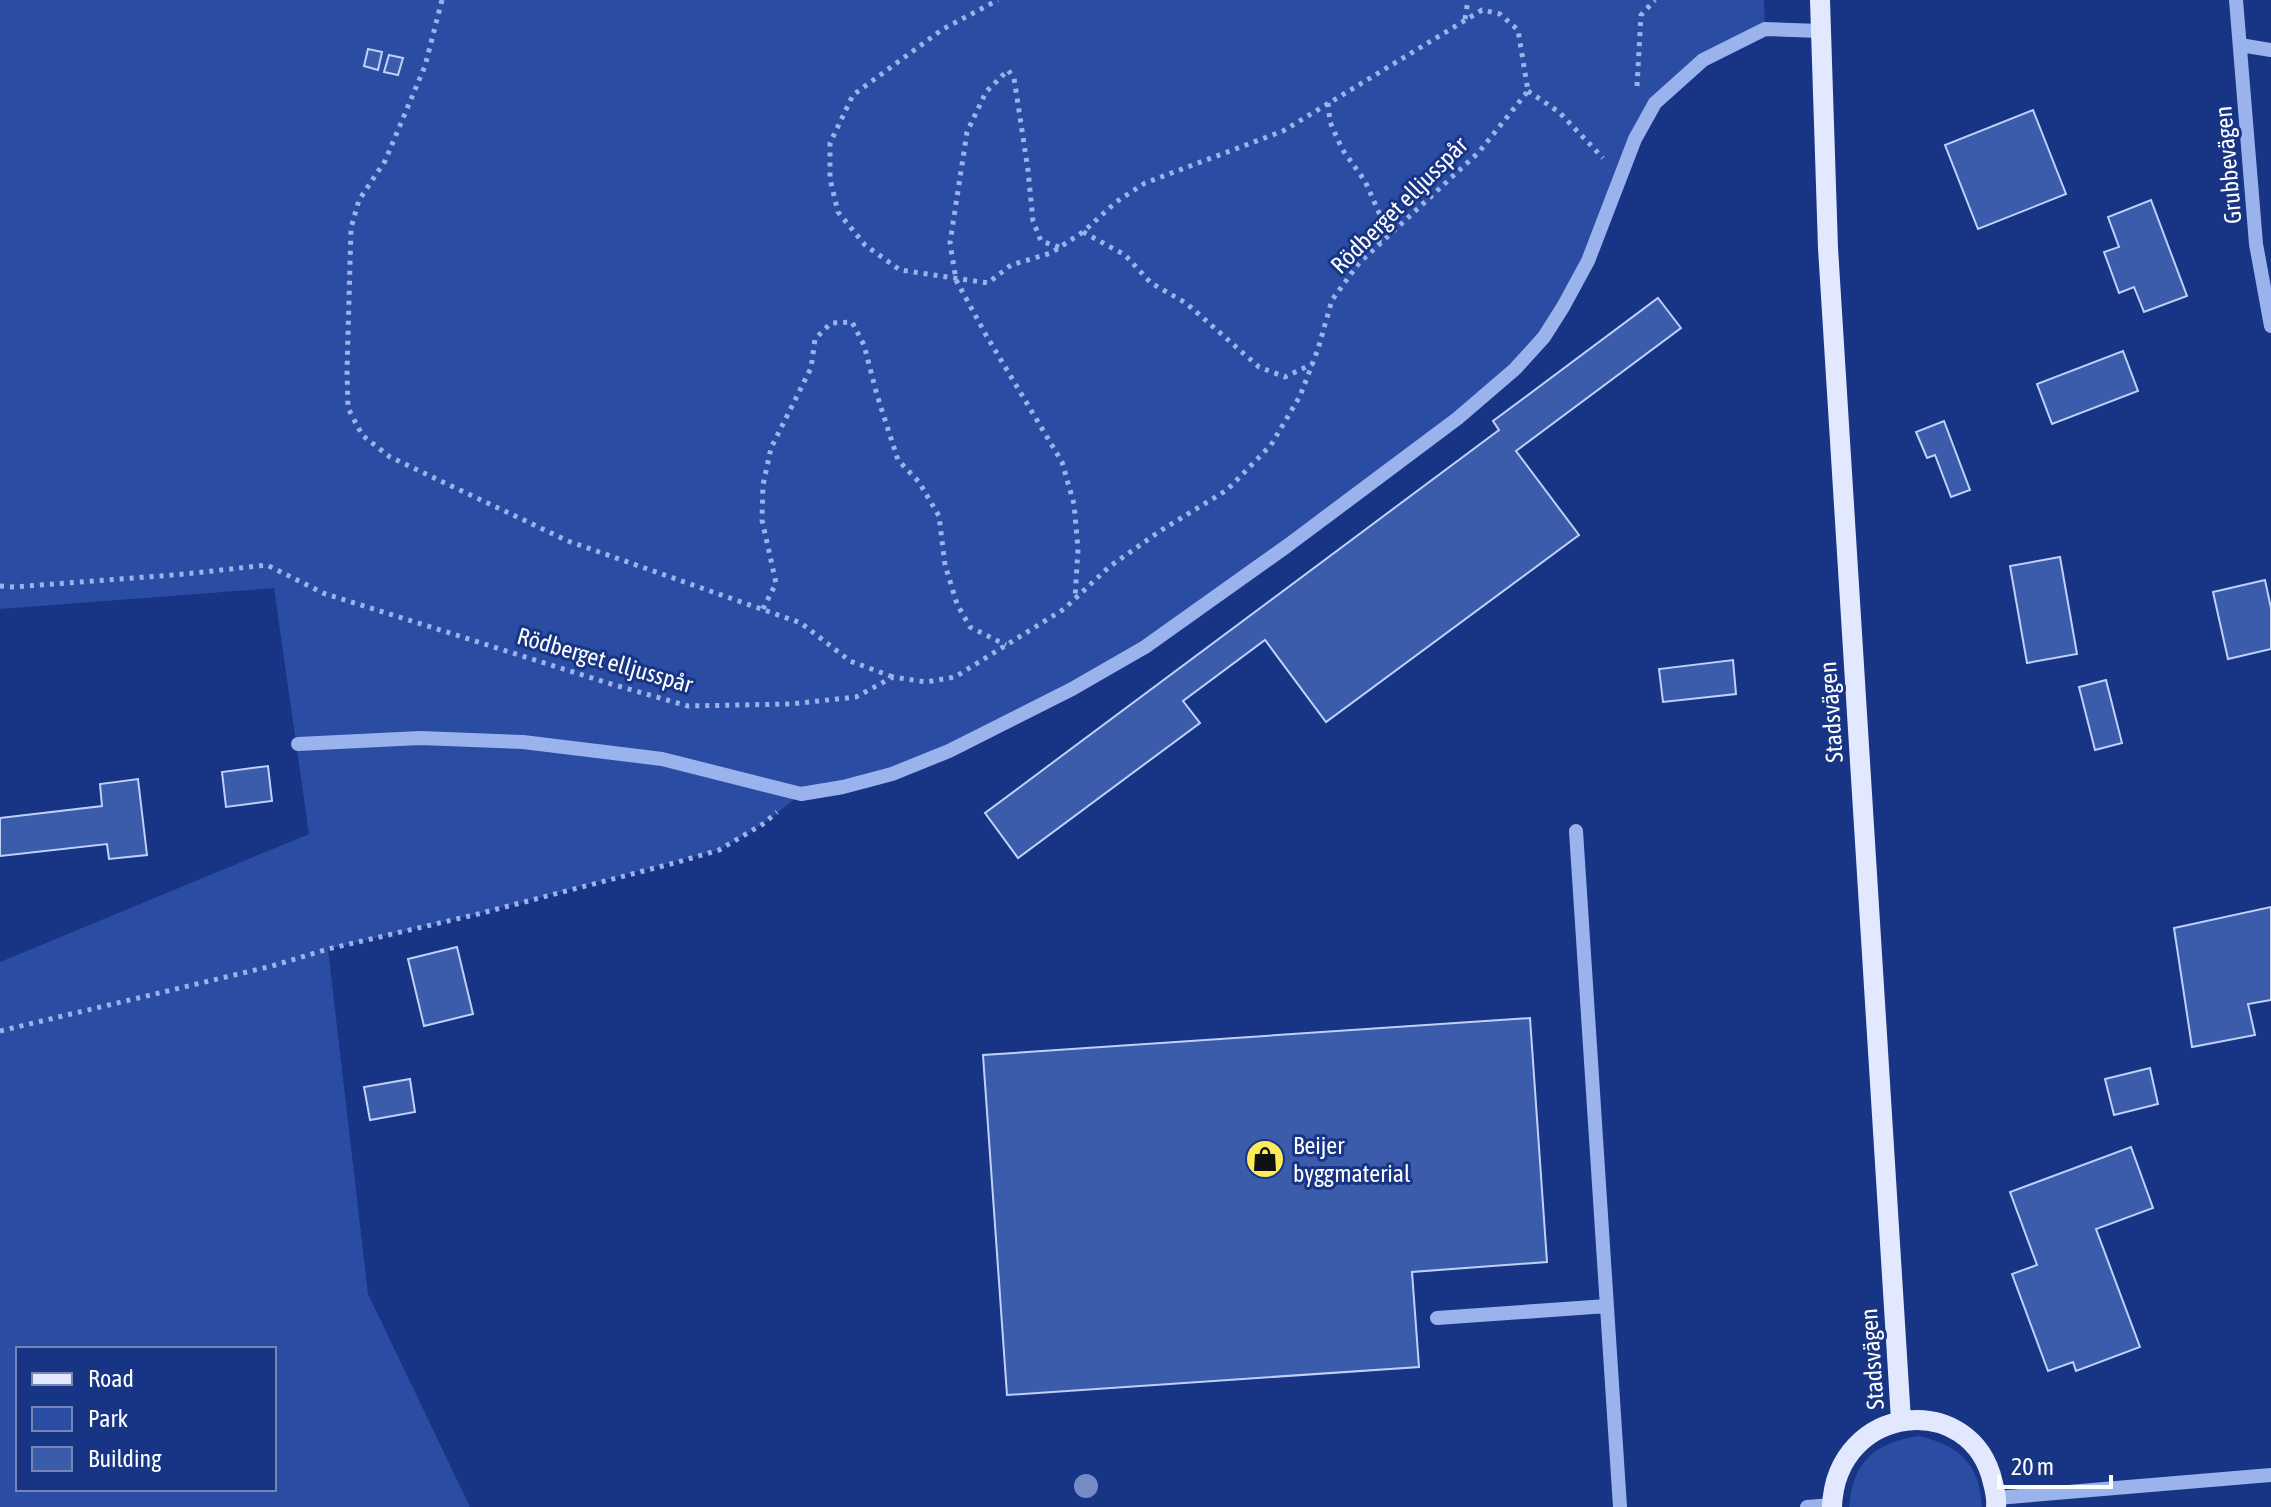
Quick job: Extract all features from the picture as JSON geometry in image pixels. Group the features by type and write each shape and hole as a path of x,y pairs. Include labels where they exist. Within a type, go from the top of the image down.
{"main road":[{"name":"Stadsvägen","path":"1820,0 1828,248 1901,1420"},
{"path":"1832,1506 1835,1481 1844,1459 1859,1441 1879,1428 1901,1420 1937,1423 1965,1437 1980,1452 1991,1471 1997,1503"}],"street":[{"name":"Grubbevägen","path":"2236,0 2256,244 2271,326"},
{"path":"298,744 420,738 523,742 662,759 801,794 843,787 949,751 1145,647 1433,437 1515,369 1544,337 1588,261 1635,139 1655,103 1703,60 1765,29 1820,31"},
{"path":"2240,45 2271,50"},
{"path":"1576,831 1620,1507"},
{"path":"1437,1318 1607,1306"},
{"path":"1997,1503 2271,1475"},
{"path":"1807,1507 1832,1506"}],"path":[{"path":"442,0 425,66 385,161 359,200 351,228 348,408 362,435 390,457 568,541 801,623 850,661 893,677"},
{"path":"998,0 943,29 853,95 830,143 830,179 838,212 865,245 900,270 988,283 1011,265 1051,253 1145,183 1283,131 1482,10 1500,14 1518,30 1528,91 1559,112 1621,176"},
{"path":"1465,20 1468,0"},
{"path":"1635,139 1641,15 1655,0"},
{"path":"1060,247 1041,241 1033,221 1017,92 1014,78 1008,70 986,92 967,132 950,243 956,280 1062,462 1074,504 1078,549 1075,599"},
{"name":"Rödberget elljusspår","path":"0,586 185,574 267,565 323,593 688,706 790,704 856,697 893,677 926,682 955,677 1064,609 1109,567 1227,490 1271,445 1300,396 1332,300 1359,263 1479,152 1528,91"},
{"path":"1328,103 1330,122 1342,149 1365,181 1380,215 1379,244"},
{"path":"1083,232 1125,255 1151,283 1186,303 1259,367 1285,377 1313,364"},
{"path":"763,609 776,583 762,520 763,485 771,448 811,368 815,339 831,323 852,322 864,345 898,460 919,482 939,516 945,565 957,604 970,627 1007,645"},
{"path":"0,1031 272,966 719,850 763,824 801,794"}],"green space":[{"path":"0,0 1764,0 1765,29 1703,60 1655,103 1588,261 1515,369 1145,647 949,751 801,794 763,824 719,850 478,914 328,949 368,1294 470,1507 0,1507 0,962 309,834 274,588 0,609"},
{"path":"1918,1436 1945,1445 1965,1459 1977,1479 1982,1507 1849,1507 1855,1478 1868,1457 1889,1444"}],"building":[{"path":"368,49 382,52 378,70 364,66"},
{"path":"389,55 403,58 398,75 384,72"},
{"path":"2033,110 2066,194 1978,229 1945,145"},
{"path":"2151,200 2187,296 2144,312 2134,287 2119,293 2104,252 2119,247 2108,217"},
{"path":"1658,298 1681,328 1516,451 1579,535 1326,722 1265,640 1183,701 1200,723 1018,858 985,813 1499,430 1493,421"},
{"path":"2123,351 2138,391 2052,424 2037,384"},
{"path":"1944,421 1970,490 1951,497 1935,455 1927,458 1916,432"},
{"path":"2060,557 2077,654 2027,663 2010,566"},
{"path":"2265,580 2271,608 2271,649 2228,659 2213,592"},
{"path":"1733,660 1736,694 1663,702 1659,669"},
{"path":"2106,680 2122,743 2095,750 2079,687"},
{"path":"268,766 272,801 226,807 222,772"},
{"path":"138,779 147,855 109,859 107,844 0,856 0,818 102,806 100,784"},
{"path":"2271,907 2271,1000 2248,1004 2255,1035 2192,1047 2174,928"},
{"path":"457,947 473,1014 424,1026 408,959"},
{"name":"Beijer byggmaterial","path":"1530,1018 1547,1262 1412,1272 1419,1367 1007,1395 983,1055"},
{"path":"2150,1068 2158,1104 2114,1115 2105,1079"},
{"path":"410,1079 415,1112 370,1120 364,1087"},
{"path":"2131,1147 2153,1208 2096,1229 2140,1347 2076,1371 2073,1362 2048,1371 2012,1274 2037,1265 2010,1192"}],"place":[{"name":"Beijer byggmaterial","path":"1265,1159"}]}
